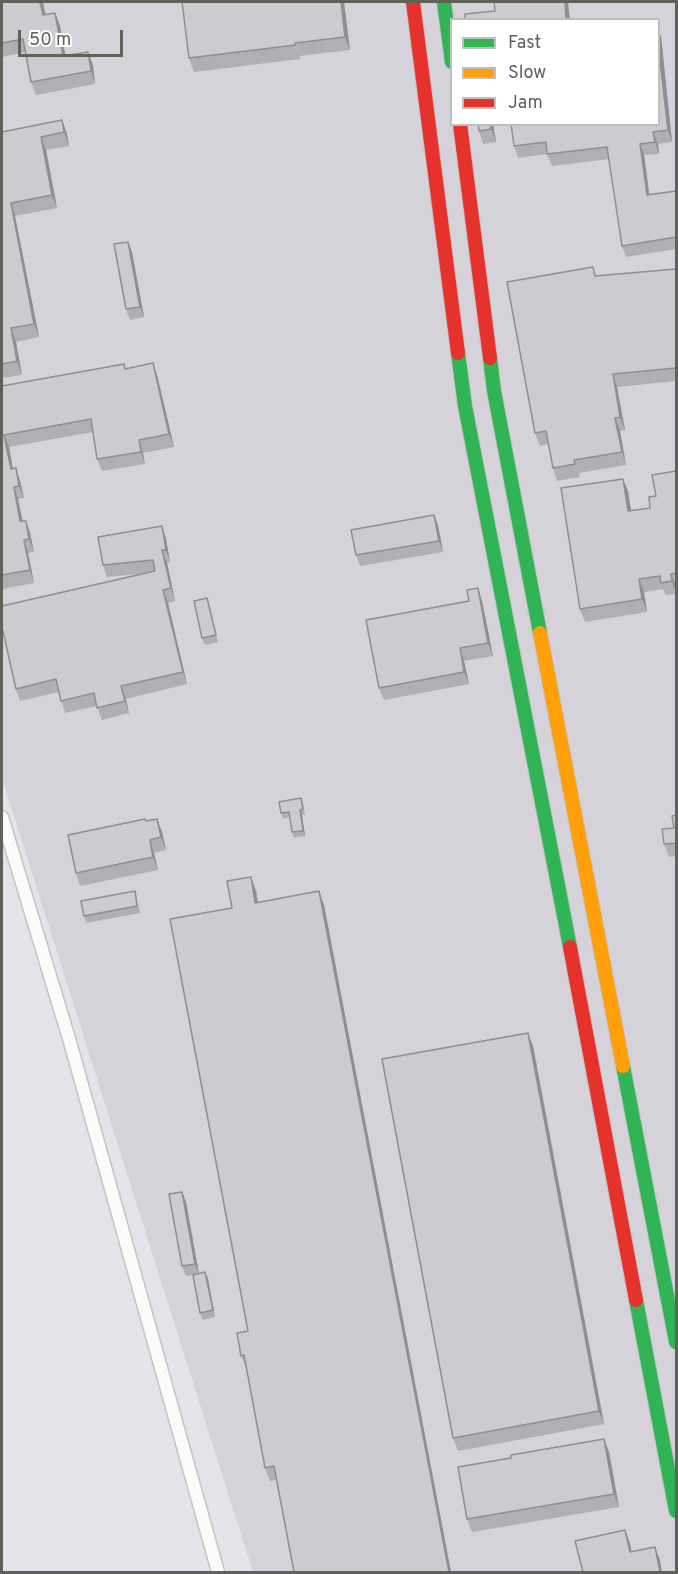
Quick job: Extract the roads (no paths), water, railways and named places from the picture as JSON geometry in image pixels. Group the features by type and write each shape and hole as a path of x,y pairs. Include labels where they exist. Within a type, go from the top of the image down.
{"street":[{"path":"413,2 450,59"},
{"path":"444,2 433,35 465,406 533,747 676,1511"},
{"path":"460,126 494,391 676,1342"},
{"path":"2,818 70,1042 218,1572"}]}
